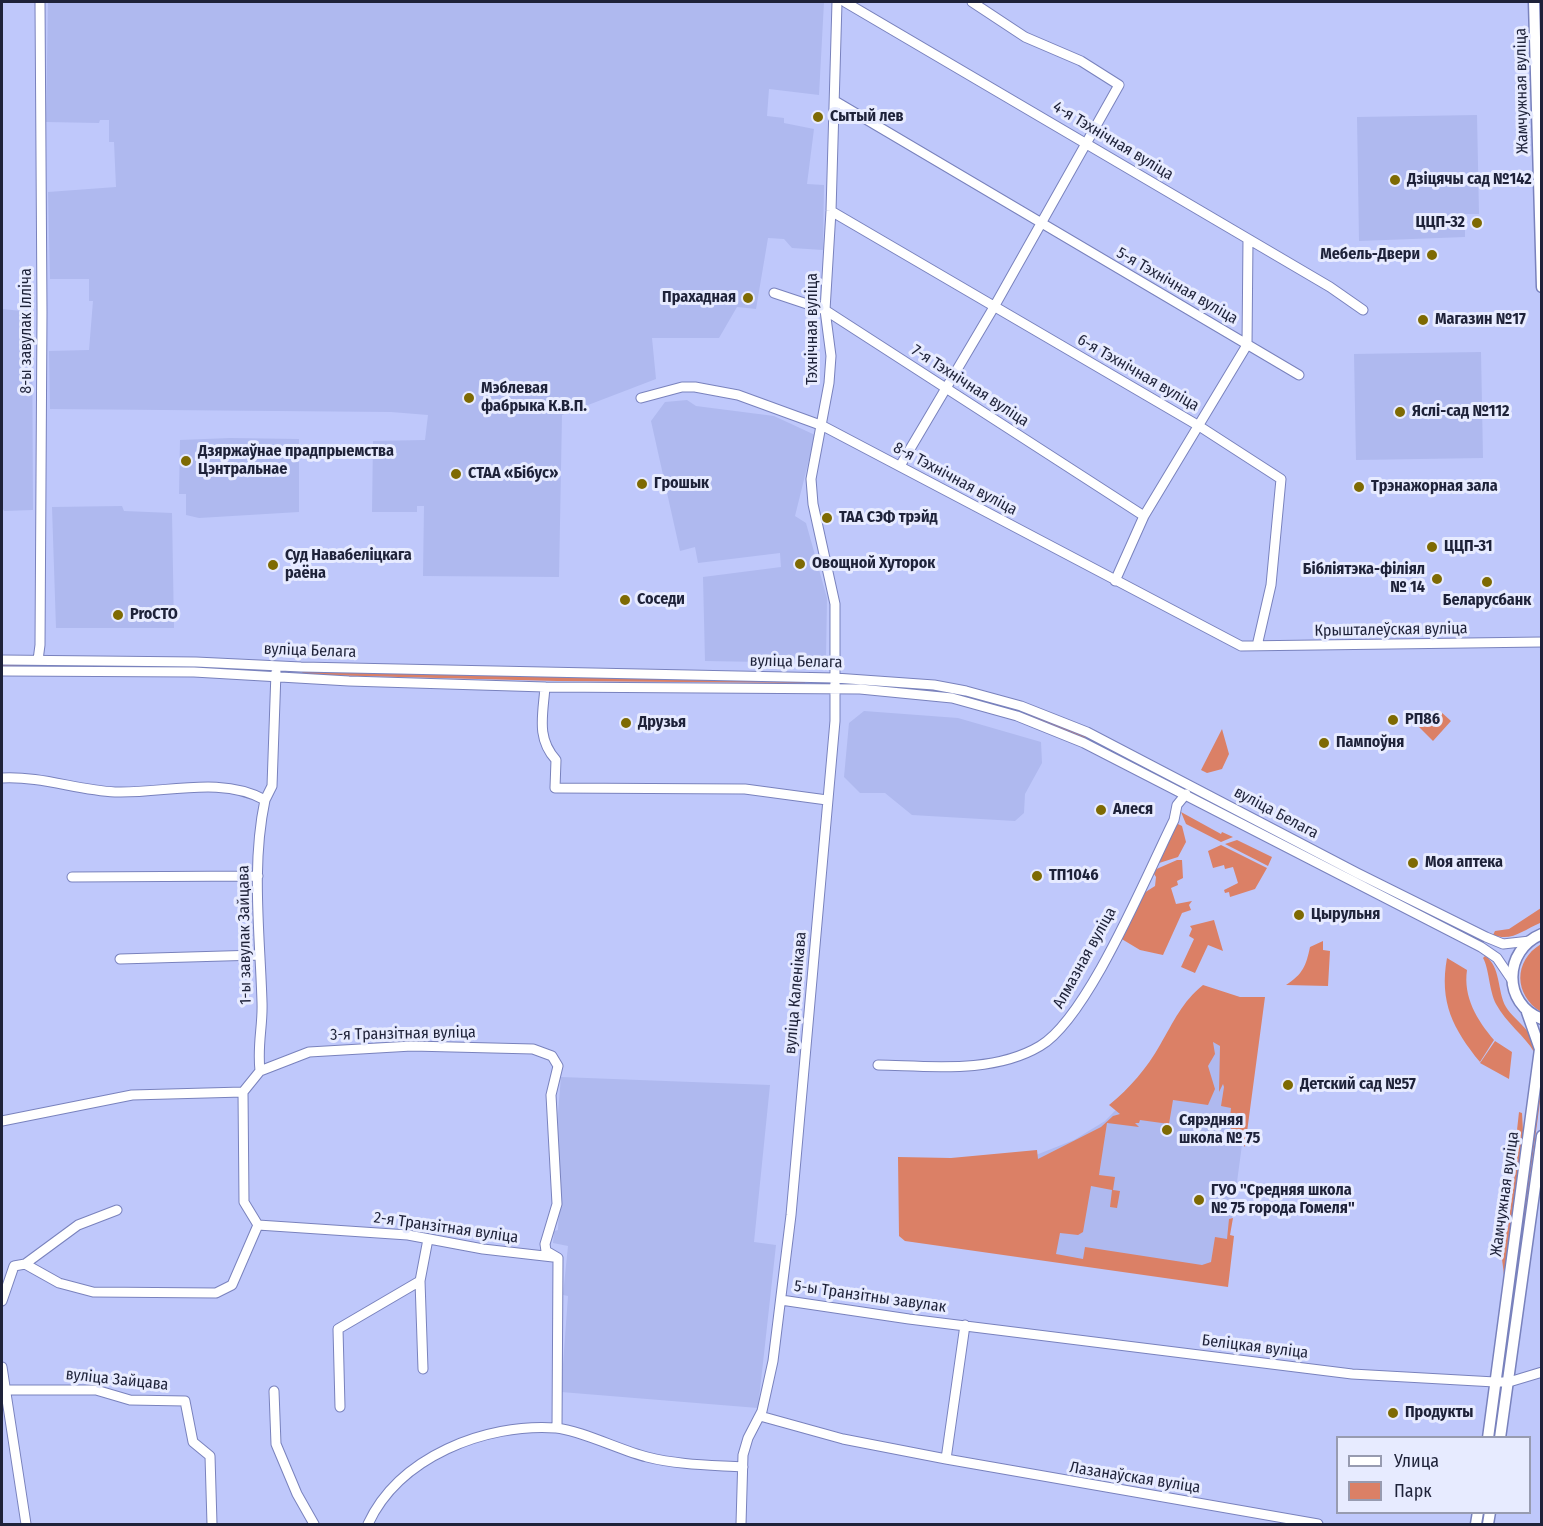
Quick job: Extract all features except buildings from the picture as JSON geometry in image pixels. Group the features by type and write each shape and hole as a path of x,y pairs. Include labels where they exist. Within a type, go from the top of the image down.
{"main road":[{"name":"Жамчужная вуліца","path":"1534,2 1542,287"},
{"path":"1512,980 1514,962 1538,935"},
{"name":"Жамчужная вуліца","path":"1488,1436 1540,1049 1527,1012 1515,996 1512,980"},
{"path":"1527,1012 1542,1019"},
{"name":"Жамчужная вуліца","path":"1500,1436 1542,1136"}],"street":[{"name":"8-ы завулак Ілліча","path":"38,660 42,424 40,2"},
{"name":"Тэхнічная вуліца","path":"835,689 835,604 813,504 812,479 823,426 831,356 825,310 831,211 837,2"},
{"name":"4-я Тэхнічная вуліца","path":"845,2 1330,287 1363,310"},
{"path":"900,466 994,307 1119,85 1081,61 1025,37 972,2"},
{"name":"5-я Тэхнічная вуліца","path":"835,101 1299,375"},
{"name":"6-я Тэхнічная вуліца","path":"831,211 1199,426 1281,479 1271,585 1257,646"},
{"path":"1115,581 1144,516 1247,345 1248,239"},
{"name":"7-я Тэхнічная вуліца","path":"774,293 825,310 1144,516"},
{"name":"8-я Тэхнічная вуліца","path":"641,398 682,387 695,387 738,395 823,426 1241,646"},
{"name":"Крышталеўская вуліца","path":"1241,646 1542,642"},
{"name":"вуліца Белага","path":"2,660 835,678 934,685 1021,706 1087,732 1356,873 1486,937 1503,944 1538,935"},
{"name":"1-ы завулак Зайцава","path":"260,1071 258,1036 262,1004 258,955 258,876 260,826 265,800 272,786 276,666"},
{"name":"вуліца Белага","path":"2,671 194,672 545,687 835,689 952,698 1017,716 1083,743 1186,794 1481,947 1497,958 1512,980"},
{"path":"545,687 543,742 556,760 555,788 745,789 827,800"},
{"name":"вуліца Каленікава","path":"781,1300 805,1062 835,721 835,689"},
{"path":"2,778 42,778 118,792 165,789 234,790 251,792 265,800"},
{"name":"Алмазная вуліца","path":"878,1065 968,1066 1007,1059 1040,1046 1063,1028 1115,940 1174,820 1177,805 1186,794"},
{"path":"72,877 258,876"},
{"path":"120,959 258,955"},
{"name":"3-я Транзітная вуліца","path":"243,1092 260,1071 309,1052 412,1046 533,1048 552,1056 558,1066 551,1095 557,1204 545,1244 546,1251 558,1258"},
{"path":"2,1121 132,1095 243,1092 244,1202 258,1225 247,1246 237,1279 227,1290 216,1293 93,1292 59,1283 24,1264"},
{"path":"2,1301 14,1266 24,1264 78,1225 117,1210"},
{"name":"2-я Транзітная вуліца","path":"258,1225 408,1235 483,1249 558,1258"},
{"path":"423,1369 420,1281 428,1239"},
{"path":"557,1428 558,1258"},
{"path":"340,1407 338,1329 420,1281"},
{"name":"5-ы Транзітны завулак","path":"741,1524 745,1447 760,1416 773,1361 781,1300 965,1325"},
{"path":"760,1416 843,1438 946,1459 965,1325"},
{"name":"Беліцкая вуліца","path":"965,1325 1352,1374 1509,1382 1542,1372"},
{"path":"2,1367 26,1524"},
{"name":"вуліца Зайцава","path":"5,1390 96,1390 130,1400 184,1401 187,1424 194,1442 210,1456 212,1524"},
{"path":"274,1391 276,1444 297,1494 314,1524"},
{"path":"368,1524 396,1484 421,1465 451,1448 502,1430 557,1428 650,1458 743,1467"},
{"name":"Лазанаўская вуліца","path":"946,1459 1318,1524"}],"shaded area":[{"path":"48,2 824,2 819,95 769,89 767,116 784,118 784,123 814,129 807,184 824,185 823,250 792,248 784,239 768,238 756,309 737,307 719,338 652,338 656,379 562,415 559,577 423,576 424,506 417,506 417,512 372,512 373,441 425,440 428,415 391,412 50,409 49,351 89,350 93,301 89,301 89,279 50,279 48,192 116,187 114,142 109,142 109,120 100,120 99,123 46,122"},
{"path":"1477,115 1479,214 1465,214 1465,237 1359,241 1357,117"},
{"path":"2,309 32,312 33,510 4,511 2,507"},
{"path":"1481,352 1483,458 1356,460 1354,354"},
{"path":"687,400 696,406 774,416 815,435 795,516 806,523 827,598 826,660 822,663 705,661 703,577 781,567 780,553 698,563 695,547 680,551 651,421 665,402"},
{"path":"299,439 299,512 199,518 186,515 186,494 179,494 180,440"},
{"path":"122,506 124,511 172,513 174,628 56,628 52,507"},
{"path":"864,711 958,718 1041,742 1042,763 1025,794 1024,813 1015,821 912,815 885,793 860,793 844,777 849,723"},
{"name":"Сярэдняя школа № 75","path":"1261,1003 1224,1279 905,1235 1036,1155 1074,1140 1105,1121 1149,1076"},
{"path":"561,1077 770,1085 754,1242 776,1245 758,1408 561,1392 568,1296 563,1295 568,1246 553,1243 554,1231 558,1230 560,1178 556,1136"}],"green space":[{"path":"2,663 254,667 254,671 2,667"},
{"path":"303,669 805,679 805,683 557,681 320,675 302,674"},
{"path":"863,684 931,687 998,702 1094,740 1186,785 1184,789 1079,737 997,705 942,692"},
{"path":"1440,711 1451,721 1433,741 1416,724 1428,712"},
{"path":"1222,729 1229,754 1222,769 1207,773 1201,770"},
{"path":"1181,812 1221,834 1222,832 1233,837 1221,842 1186,824"},
{"path":"1176,823 1182,826 1186,842 1178,857 1156,864"},
{"path":"1237,840 1272,857 1268,866 1225,844"},
{"path":"1221,845 1267,868 1255,889 1230,897 1229,892 1225,893 1224,890 1238,883 1233,867 1225,869 1224,865 1213,868 1208,851"},
{"path":"1182,860 1183,878 1177,881 1178,885 1171,888 1176,904 1192,901 1189,905 1191,910 1182,913 1163,955 1140,950 1120,938 1144,893 1155,886 1156,877 1152,871"},
{"path":"1541,908 1540,923 1512,936 1493,935 1495,931 1509,929"},
{"path":"1214,920 1223,951 1208,945 1195,973 1181,967 1194,939 1189,936 1192,929 1190,926"},
{"path":"1323,941 1323,950 1330,951 1328,986 1286,985 1303,969 1310,947"},
{"path":"1541,944 1541,1012 1526,997 1520,978 1525,959"},
{"path":"1485,956 1494,966 1506,1007 1532,1038 1534,1052 1496,1004 1483,958"},
{"path":"1447,958 1467,970 1469,999 1482,1024 1494,1040 1480,1062 1462,1038 1450,1014 1445,988"},
{"path":"1203,985 1240,997 1265,997 1245,1147 1229,1126 1231,1108 1221,1106 1224,1087 1223,1084 1219,1092 1220,1046 1213,1042 1215,1054 1208,1066 1215,1089 1208,1105 1173,1100 1169,1124 1140,1120 1139,1123 1135,1123 1139,1127 1107,1123 1099,1175 1115,1177 1113,1190 1120,1191 1117,1208 1110,1207 1112,1190 1091,1186 1083,1232 1078,1235 1060,1233 1056,1254 1083,1259 1085,1247 1202,1265 1211,1262 1215,1237 1227,1239 1229,1219 1233,1218 1230,1235 1234,1236 1228,1287 905,1241 899,1236 898,1157 951,1158 1037,1150 1038,1159 1101,1127 1113,1116 1120,1114 1109,1105 1144,1070 1184,1005"},
{"path":"1495,1041 1512,1052 1509,1079 1480,1063"},
{"path":"1541,1067 1541,1094 1509,1335 1506,1335"},
{"path":"1519,1112 1522,1113 1523,1131 1504,1275 1499,1235 1500,1231 1508,1228 1519,1140 1516,1139"}],"place":[{"name":"Сытый лев","path":"818,117"},
{"name":"Дзіцячы сад №142","path":"1395,180"},
{"name":"ЦЦП-32","path":"1477,223"},
{"name":"Мебель-Двери","path":"1432,255"},
{"name":"Прахадная","path":"748,298"},
{"name":"Магазин №17","path":"1423,320"},
{"name":"Мэблевая фабрыка К.В.П.","path":"469,398"},
{"name":"Яслі-сад №112","path":"1400,412"},
{"name":"Дзяржаўнае прадпрыемства Цэнтральнае","path":"186,461"},
{"name":"СТАА «Бібус»","path":"456,474"},
{"name":"Грошык","path":"642,484"},
{"name":"Трэнажорная зала","path":"1359,487"},
{"name":"ТАА СЭФ трэйд","path":"827,518"},
{"name":"ЦЦП-31","path":"1432,547"},
{"name":"Овощной Хуторок","path":"800,564"},
{"name":"Суд Навабеліцкага раёна","path":"273,565"},
{"name":"Бібліятэка-філіял № 14","path":"1437,579"},
{"name":"Беларусбанк","path":"1487,582"},
{"name":"Соседи","path":"625,600"},
{"name":"ProСТО","path":"118,615"},
{"name":"РП86","path":"1393,720"},
{"name":"Друзья","path":"626,723"},
{"name":"Пампоўня","path":"1324,743"},
{"name":"Алеся","path":"1101,810"},
{"name":"Моя аптека","path":"1413,863"},
{"name":"ТП1046","path":"1037,876"},
{"name":"Цырульня","path":"1299,915"},
{"name":"Детский сад №57","path":"1288,1085"},
{"name":"Сярэдняя школа № 75","path":"1167,1130"},
{"name":"ГУО \"Средняя школа № 75 города Гомеля\"","path":"1199,1200"},
{"name":"Продукты","path":"1393,1413"}]}
